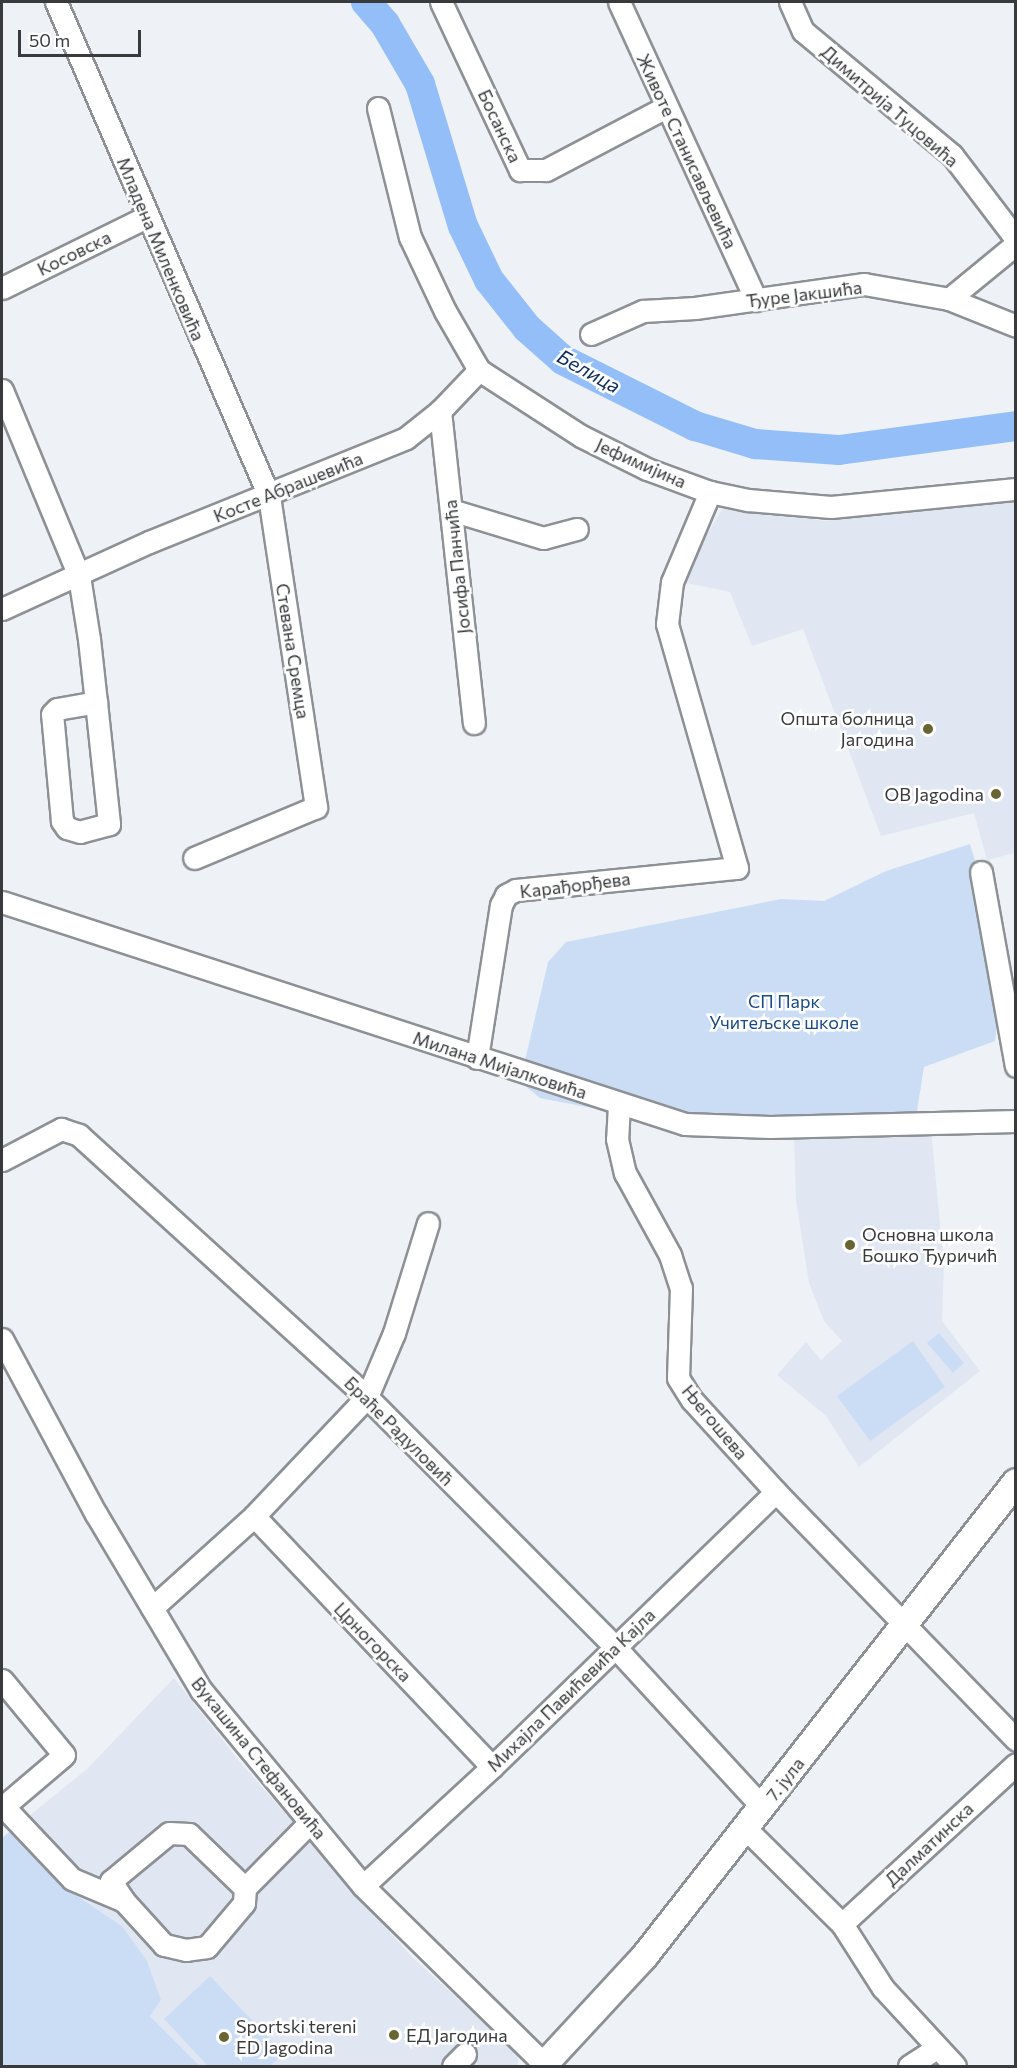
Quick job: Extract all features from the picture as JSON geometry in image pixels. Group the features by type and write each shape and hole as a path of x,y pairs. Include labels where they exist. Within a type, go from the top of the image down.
{"main road":[{"name":"7. јула","path":"545,2066 644,1957 903,1622 1016,1482"}],"street":[{"name":"Младена Миленковића","path":"56,2 146,217 269,496"},
{"name":"Босанска","path":"441,2 520,170 546,170 666,107"},
{"name":"Животе Станисављевића","path":"619,2 756,300"},
{"name":"Димитрија Туцовића","path":"790,2 802,31 952,155 1016,239"},
{"name":"Јефимијина","path":"378,108 410,237 445,311 478,370 580,436 647,469 710,492 672,582 667,624 737,868"},
{"name":"Косовска","path":"2,288 146,217"},
{"path":"949,299 1016,244"},
{"name":"Ђуре Јакшића","path":"591,334 643,311 756,300 864,284 949,299 1016,326"},
{"name":"Косте Абрашевића","path":"2,609 80,576 149,542 269,496 406,438 440,411 478,370"},
{"path":"2,390 80,576 96,702 109,824 80,832 67,828 62,821 50,726 52,714 57,709 96,702"},
{"name":"Јосифа Панчића","path":"440,411 474,723"},
{"path":"710,492 748,500 831,507 1016,489"},
{"name":"Стевана Сремца","path":"194,858 316,807 269,496"},
{"path":"451,510 543,538 577,529"},
{"name":"Карађорђева","path":"477,1058 501,906 506,895 516,890 737,868"},
{"path":"981,872 1016,1066"},
{"name":"Милана Мијалковића","path":"2,902 685,1124 770,1126 1016,1121"},
{"name":"Његошева","path":"619,1104 617,1139 625,1173 670,1255 681,1288 678,1378 692,1400 776,1491 1016,1740"},
{"name":"Браће Радуловић","path":"2,1160 62,1129 79,1135 367,1397 616,1648 762,1807"},
{"path":"152,1608 254,1516 367,1397 394,1334 428,1223"},
{"name":"Вукашина Стефановића","path":"2,1339 96,1514 201,1690 363,1886 545,2066"},
{"name":"Михајла Павићевића Кајла","path":"363,1886 492,1767 776,1491"},
{"name":"Црногорска","path":"254,1516 492,1767"},
{"path":"2,1680 64,1755 2,1806 72,1879 124,1901"},
{"name":"Далматинска","path":"842,1924 1016,1764"},
{"path":"245,1888 189,1834 170,1833 111,1881 124,1901 164,1945 186,1950 207,1947 244,1903 245,1888 310,1822"},
{"path":"746,1828 842,1924 883,1988 955,2067"},
{"path":"909,2067 937,2048"}],"shaded area":[{"name":"Општа болница Јагодина","path":"1015,496 1015,853 987,860 974,813 881,836 803,629 752,646 730,592 687,583 702,542 725,505 824,521"},
{"path":"931,1129 944,1266 942,1321 980,1371 859,1467 826,1416 777,1375 806,1342 821,1360 842,1341 824,1321 809,1283 796,1200 794,1137"},
{"path":"174,1678 239,1761 412,1957 518,2053 518,2066 200,2066 150,2016 122,1926 58,1883 9,1832 87,1769"}],"green space":[{"name":"СП Парк Учитељске школе","path":"970,844 976,864 998,1018 995,1041 924,1067 917,1111 790,1123 639,1117 540,1098 520,1082 548,962 566,942 781,899 824,901 886,871"},
{"path":"939,1333 964,1363 953,1373 927,1343"},
{"path":"913,1341 945,1387 870,1441 837,1396"},
{"path":"9,1832 58,1883 122,1926 147,1961 161,2000 150,2016 200,2066 2,2066 2,1838"},
{"name":"Sportski tereni ED Jagodina","path":"210,1976 284,2054 270,2066 208,2066 164,2019"}],"waterway":[{"name":"Белица","path":"366,2 385,24 420,84 463,226 489,280 527,328 563,360 695,426 755,444 839,450 1016,426"}],"place":[{"name":"Општа болница Јагодина","path":"928,729"},
{"name":"OB Jagodina","path":"996,794"},
{"name":"Основна школа Бошко Ђуричић","path":"850,1245"},
{"name":"ЕД Јагодина","path":"394,2035"},
{"name":"Sportski tereni ED Jagodina","path":"224,2037"}]}
